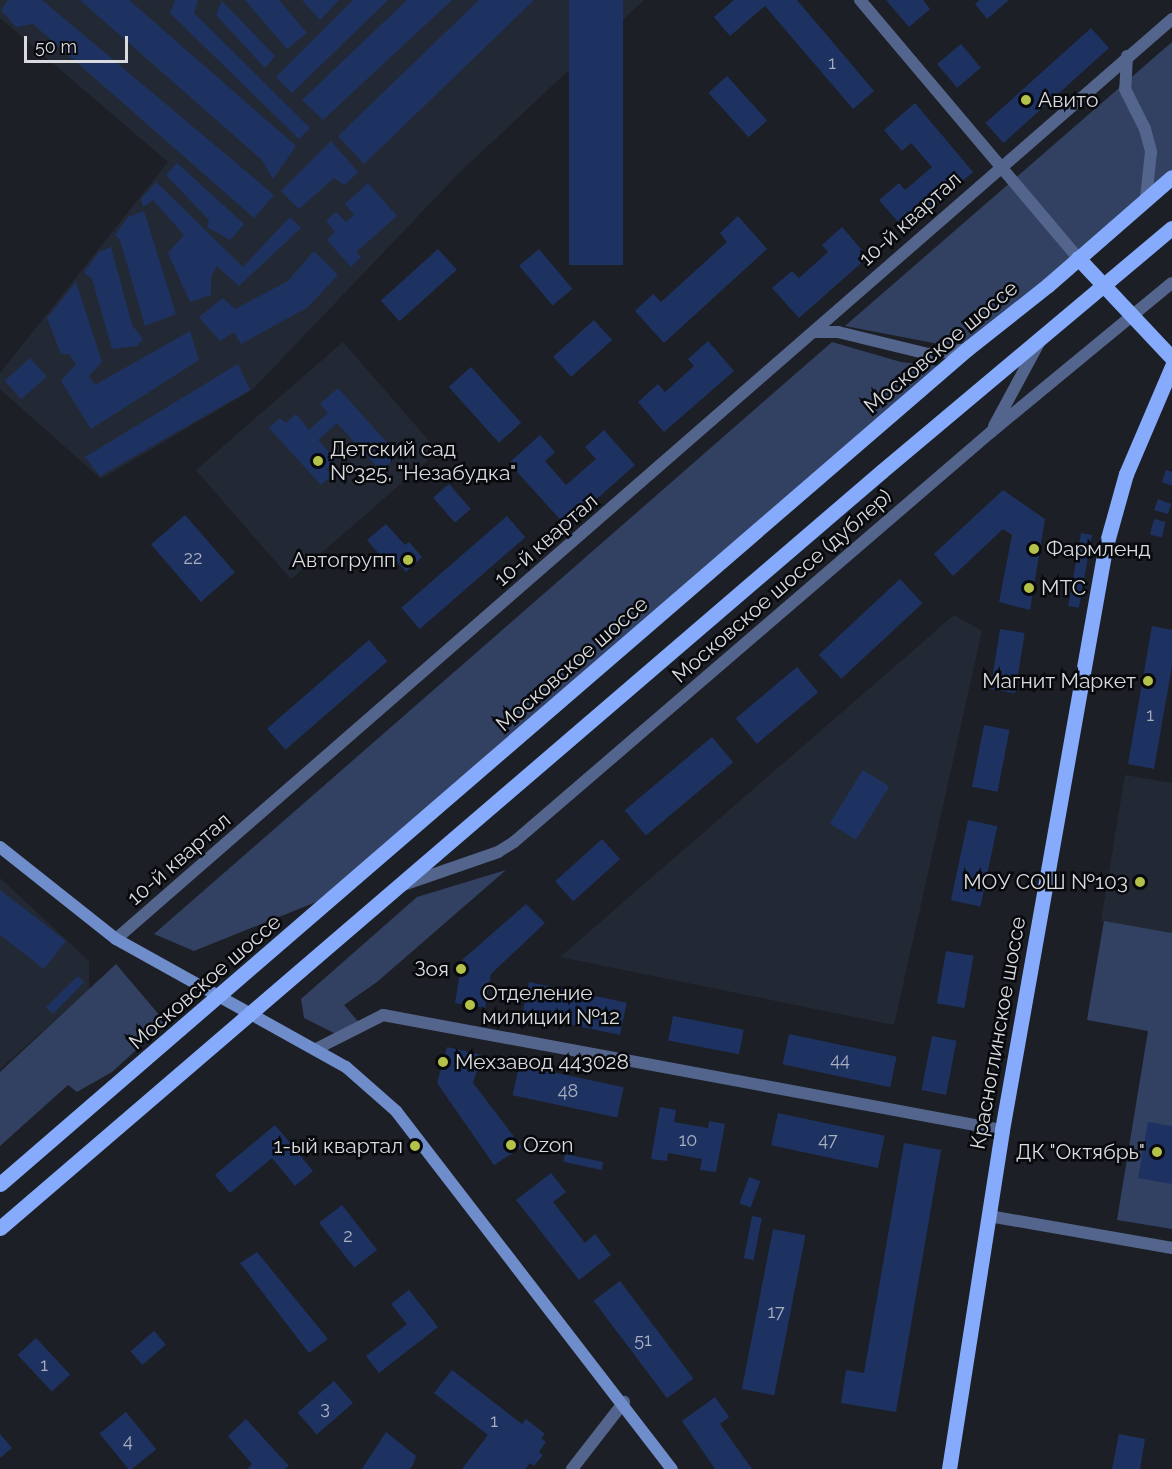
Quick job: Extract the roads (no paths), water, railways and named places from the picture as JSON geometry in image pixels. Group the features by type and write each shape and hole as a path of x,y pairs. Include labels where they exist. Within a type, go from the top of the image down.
{"main road":[{"name":"Московское шоссе","path":"0,1184 967,349 1172,177"},
{"path":"0,1228 1172,228"},
{"path":"1077,258 1172,358"},
{"name":"Красноглинское шоссе","path":"949,1469 1002,1130 1109,530 1126,474 1172,366"}],"street":[{"path":"860,0 998,167 1077,258"},
{"name":"10-й квартал","path":"116,939 815,332 998,167 1172,19"},
{"path":"1127,56 1125,89 1145,129 1151,152 1146,198"},
{"name":"Московское шоссе (дублер)","path":"400,886 498,852 514,842 991,432 1134,318 1172,283"},
{"path":"815,332 838,332 928,354 967,349"},
{"path":"991,432 1042,338"},
{"path":"0,847 116,939 218,998 346,1067 422,1140 624,1402 672,1469"},
{"path":"316,1049 383,1015 1002,1130"},
{"path":"988,1216 1172,1248"},
{"path":"572,1469 624,1402"}],"place":[{"name":"Авито","path":"1026,100"},
{"name":"Детский сад №325, \"Незабудка\"","path":"318,461"},
{"name":"Фармленд","path":"1034,549"},
{"name":"Автогрупп","path":"408,560"},
{"name":"МТС","path":"1029,588"},
{"name":"Магнит Маркет","path":"1148,681"},
{"name":"МОУ СОШ №103","path":"1140,882"},
{"name":"Зоя","path":"461,969"},
{"name":"Отделение милиции №12","path":"470,1005"},
{"name":"Мехзавод 443028","path":"443,1062"},
{"name":"Ozon","path":"511,1145"},
{"name":"1-ый квартал","path":"415,1146"},
{"name":"ДК \"Октябрь\"","path":"1157,1152"}]}
